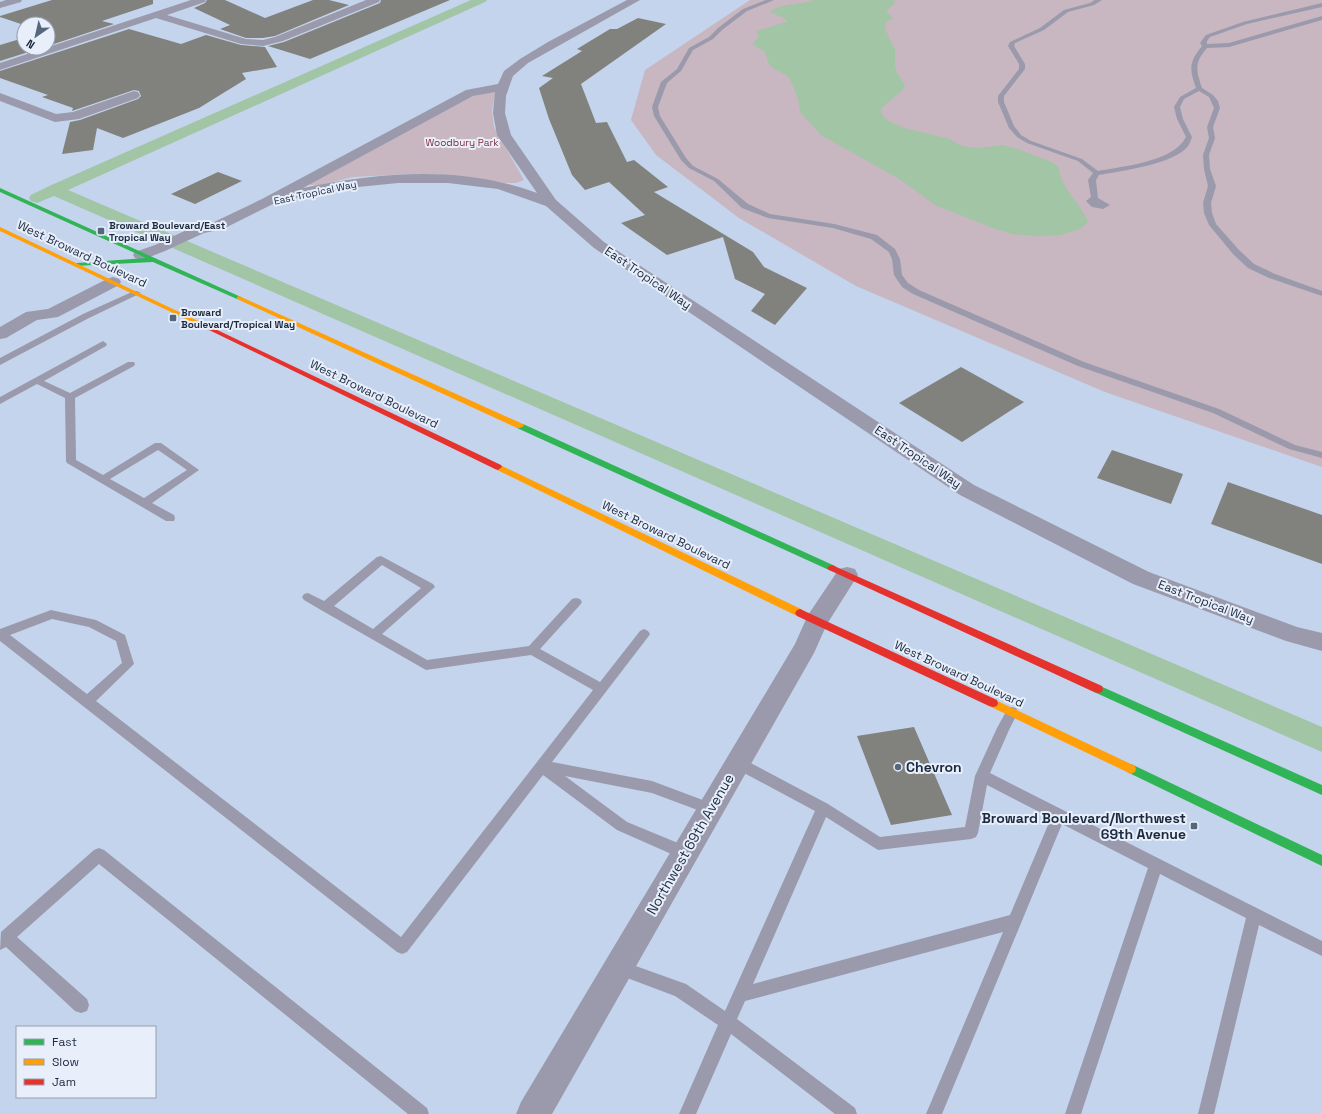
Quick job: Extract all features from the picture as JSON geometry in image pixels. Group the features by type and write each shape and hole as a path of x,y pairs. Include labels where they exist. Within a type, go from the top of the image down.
{"main road":[{"name":"West Broward Boulevard","path":"0,190 157,254 847,575 1322,790"},
{"name":"West Broward Boulevard","path":"2,231 137,293 816,621 1012,712 1322,861"},
{"path":"76,265 99,263 122,264 157,254"}],"street":[{"path":"0,5 17,0"},
{"path":"0,67 201,0"},
{"path":"156,16 244,42 263,43 278,39 375,0"},
{"name":"East Tropical Way","path":"635,0 552,44 524,61 508,74 500,96 499,114 504,135 551,203 599,245 967,490 1141,578 1294,635 1322,642"},
{"name":"East Tropical Way","path":"157,254 267,202 470,93 504,87"},
{"path":"0,98 55,118 75,116 134,95"},
{"name":"East Tropical Way","path":"267,202 324,188 408,177 455,179 501,186 551,203"},
{"path":"32,316 36,306 96,275"},
{"path":"0,334 32,316 52,313 113,282"},
{"name":"Northwest 69th Avenue","path":"534,1114 806,646 816,621 847,575"}],"lane":[{"path":"771,0 745,10 720,29 711,38 697,45 692,49 679,70 664,82 657,100 657,116 683,159 690,167 716,180 738,201 755,212 781,218 834,226 874,237 892,251 896,259 898,275 905,285 916,292 1081,364 1216,411 1292,447 1322,455"},
{"path":"1097,173 1080,160 1029,142 1019,136 1014,131 1001,102 1001,96 1022,69 1022,64 1011,46 1013,42 1042,29 1066,11 1092,4 1099,0"},
{"path":"1205,46 1203,43 1208,36 1245,23 1322,5"},
{"path":"1322,18 1229,45 1205,46 1194,64 1193,71 1199,89 1211,96 1215,101 1217,108 1210,127 1212,138 1206,155 1207,169 1212,186 1207,203 1208,213 1213,225 1236,252 1251,266 1272,276 1322,294"},
{"path":"1095,199 1092,180 1097,173 1161,159 1182,148 1189,140 1189,137 1178,113 1179,103 1189,93 1199,89"},
{"path":"0,362 86,316 137,293"},
{"path":"0,401 103,344"},
{"path":"70,398 131,364"},
{"path":"37,381 70,398"},
{"path":"70,398 71,461 170,518"},
{"path":"103,479 158,445 194,470 144,503"},
{"path":"325,607 381,560 429,587 373,635"},
{"path":"308,597 426,665 532,650 602,688"},
{"path":"532,650 576,602"},
{"path":"0,634 51,614 92,623 121,638 128,664 87,702"},
{"path":"0,634 402,947 644,634"},
{"path":"738,763 823,808 878,844 971,833 982,776 1003,728 1012,712"},
{"path":"541,766 652,787 711,809"},
{"path":"541,766 622,826 685,853"},
{"path":"982,776 1322,949"},
{"path":"687,1114 823,808"},
{"path":"934,1114 1059,815"},
{"path":"81,1005 3,940 99,855 421,1114"},
{"path":"1073,1114 1156,865"},
{"path":"1206,1114 1254,914"},
{"path":"740,995 1015,921"},
{"path":"618,968 680,990 728,1022 849,1114"}],"green space":[{"path":"750,0 1322,0 1322,467 1105,392 856,286 739,218 656,155 631,120 645,70"},
{"name":"Woodbury Park","path":"496,90 492,110 494,127 524,180 516,183 505,183 455,175 409,174 353,177 319,185 310,185 310,183 473,96"}],"shaded area":[{"path":"813,0 894,0 895,3 886,11 893,18 886,22 885,29 895,50 895,66 897,73 905,85 902,91 881,108 882,115 890,122 904,128 950,139 957,144 967,147 979,148 1002,145 1015,148 1052,162 1059,168 1063,182 1081,208 1088,222 1080,229 1060,235 1037,236 1012,234 993,228 935,205 901,180 821,135 800,112 798,98 790,79 772,67 765,52 752,44 759,37 756,31 787,22 784,18 770,12 785,5"}],"building":[{"path":"52,0 153,0 153,4 102,21 114,24 56,43 56,16 16,16 16,22 0,16"},
{"path":"207,0 225,0 265,18 313,0 329,0 349,5 275,36 246,38 220,29 230,25 194,8 205,3"},
{"path":"381,0 450,0 310,59 268,46 284,42 380,3"},
{"path":"638,18 666,24 581,84 596,123 607,122 627,162 634,160 668,187 654,192 753,252 764,267 807,288 775,325 751,311 765,294 735,279 723,237 667,255 621,223 645,215 609,182 585,190 572,175 549,119 539,88 553,78 542,76 582,51 577,49 610,29 617,29"},
{"path":"129,29 181,44 206,35 241,45 265,47 277,67 242,73 246,79 199,108 123,138 97,128 93,150 62,154 70,122 80,120 138,99 141,96 139,91 134,90 72,111 73,108 42,97 48,95 0,78 0,71 46,56 56,56 56,53"},
{"path":"16,40 16,56 0,61 0,45"},
{"path":"218,172 242,181 195,204 171,194"},
{"path":"961,367 1024,402 962,442 899,403"},
{"path":"1112,450 1183,474 1171,504 1097,478"},
{"path":"1228,482 1322,515 1322,564 1211,524"},
{"path":"914,727 952,815 891,825 857,736"}],"waterway":[{"path":"54,190 481,0"},
{"path":"37,198 54,190"},
{"path":"54,190 1322,740"}],"traffic: fast":[{"path":"0,190 239,298"},
{"path":"77,265 152,260"},
{"path":"520,426 832,568"},
{"path":"1098,689 1322,790"},
{"path":"1131,769 1322,861"}],"traffic: slow":[{"path":"0,229 211,329"},
{"path":"239,298 520,426"},
{"path":"498,467 800,613"},
{"path":"993,703 1131,769"}],"traffic: jam":[{"path":"211,329 498,467"},
{"path":"832,568 1098,689"},
{"path":"800,613 993,703"}],"place":[{"name":"Broward Boulevard/East Tropical Way","path":"101,231"},
{"name":"Broward Boulevard/Tropical Way","path":"173,318"},
{"name":"Chevron","path":"898,767"},
{"name":"Broward Boulevard/Northwest 69th Avenue","path":"1194,826"}]}
